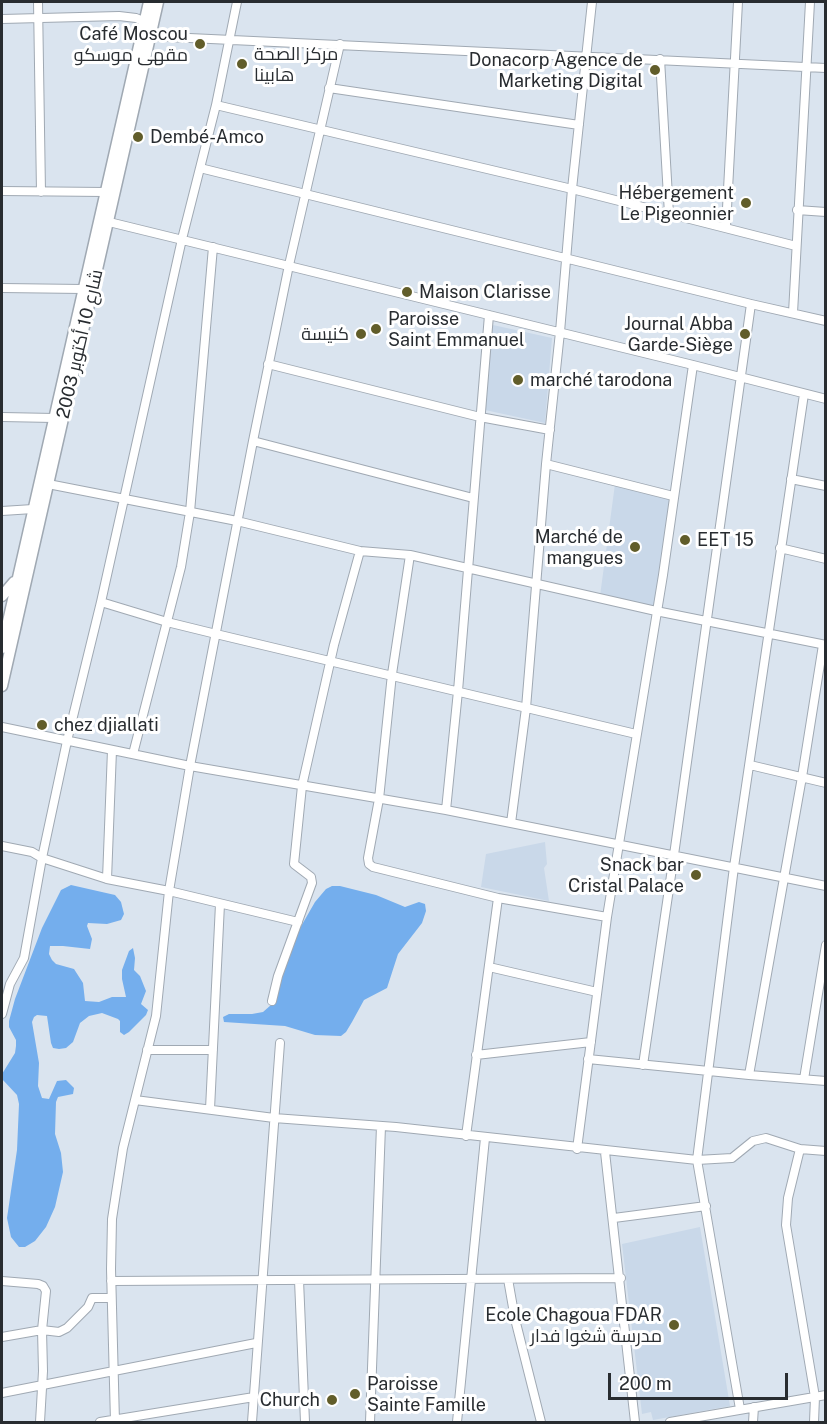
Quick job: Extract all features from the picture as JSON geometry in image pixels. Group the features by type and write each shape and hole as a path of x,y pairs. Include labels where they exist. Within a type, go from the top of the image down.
{"highway":[{"name":"شارع 10 أكتوبر 2003","path":"2,648 44,483 146,36 148,2"},
{"name":"شارع 10 أكتوبر 2003","path":"148,23 158,2"},
{"name":"شارع 10 أكتوبر 2003","path":"2,686 9,617 16,580 33,509 44,483 54,418 83,289 103,221 105,192 146,36"},
{"path":"2,596 16,580"}],"street":[{"path":"38,2 41,192"},
{"path":"2,1014 10,984 24,958 67,741 216,105 237,2"},
{"path":"511,823 526,708 546,464 592,2"},
{"path":"726,227 738,2"},
{"path":"793,313 810,2"},
{"path":"2,19 119,16 148,23"},
{"path":"146,36 825,68"},
{"path":"115,1421 110,1298 112,1220 123,1148 156,1016 169,891 190,766 237,521 289,266 340,44"},
{"path":"660,59 669,214"},
{"path":"329,88 579,125"},
{"path":"216,105 572,189 796,246"},
{"path":"200,168 825,321"},
{"path":"2,191 105,192"},
{"path":"797,210 825,212"},
{"path":"103,221 825,399"},
{"path":"133,754 181,567 190,512 213,247"},
{"path":"2,288 83,289"},
{"path":"643,1065 752,304"},
{"path":"446,810 489,315"},
{"path":"268,364 480,417 550,430"},
{"path":"577,1149 607,917 693,365"},
{"path":"740,1409 697,1160 734,867 804,394"},
{"path":"2,417 54,418"},
{"path":"253,441 473,498"},
{"path":"546,464 673,496"},
{"path":"791,479 825,486"},
{"path":"44,483 237,521 360,551 410,555 706,622 824,645 749,1076"},
{"path":"2,511 33,509"},
{"path":"780,548 825,559"},
{"path":"272,1001 278,976 312,883 311,877 294,864 302,786 330,661 360,551"},
{"path":"410,555 392,675 379,799 368,858 369,864 373,867 498,898 607,917"},
{"path":"101,602 167,622 636,734"},
{"path":"2,727 190,766 446,810 825,886"},
{"path":"107,879 112,750"},
{"path":"750,765 825,783"},
{"path":"2,846 32,852 42,858 107,879 169,891 298,922"},
{"path":"466,1136 498,898"},
{"path":"210,1109 220,904"},
{"path":"804,1079 825,945"},
{"path":"489,967 597,992"},
{"path":"476,1055 591,1042"},
{"path":"252,1422 256,1343 280,1043"},
{"path":"147,1050 213,1050"},
{"path":"588,1059 749,1076 825,1081"},
{"path":"135,1100 273,1118 381,1126 577,1149 697,1160 732,1158 759,1139 773,1140 800,1149 825,1150"},
{"path":"370,1422 381,1126"},
{"path":"457,1422 485,1138"},
{"path":"800,1149 788,1198 786,1225 815,1397 814,1422"},
{"path":"605,1152 621,1278 635,1422"},
{"path":"614,1218 706,1206"},
{"path":"111,1281 621,1278"},
{"path":"508,1279 541,1422"},
{"path":"299,1280 305,1422"},
{"path":"2,1281 38,1284 46,1291 42,1330 43,1384 40,1422"},
{"path":"2,1337 42,1330 62,1330 88,1307 92,1298 110,1298"},
{"path":"2,1393 256,1343"},
{"path":"670,1422 825,1395"},
{"path":"100,1422 254,1397"},
{"path":"753,1422 754,1407"}],"shaded area":[{"name":"marché tarodona","path":"493,325 552,338 545,423 485,410"},
{"name":"Marché de mangues","path":"615,484 670,498 654,607 600,596"},
{"path":"545,842 547,864 544,868 549,901 481,887 486,854"},
{"name":"Ecole Chagoua FDAR مدرسة شغوا فدار","path":"700,1227 730,1406 653,1420 651,1412 642,1414 622,1244"}],"water":[{"path":"71,885 115,895 121,902 124,914 121,920 107,924 88,923 92,939 90,949 50,946 49,954 52,960 56,964 74,969 83,983 85,1001 99,1002 112,997 126,997 122,970 129,951 133,948 134,970 140,976 146,991 141,1004 148,1010 146,1015 124,1035 120,1032 118,1019 102,1013 89,1016 80,1023 73,1042 66,1048 59,1049 53,1048 51,1043 47,1016 34,1017 32,1022 39,1063 38,1086 42,1098 49,1099 57,1081 66,1080 74,1088 73,1094 58,1097 56,1102 55,1134 61,1153 63,1172 55,1207 46,1227 35,1241 25,1247 19,1247 11,1237 7,1218 17,1150 19,1104 17,1095 2,1079 2,1074 15,1053 16,1046 9,1021 42,928 61,890"},
{"path":"332,886 376,895 405,907 419,902 425,904 426,911 422,923 398,954 387,988 364,1000 346,1032 341,1036 315,1035 285,1026 224,1022 223,1017 229,1014 263,1012 271,1005 292,942 315,902 326,889"}],"place":[{"name":"Café Moscou مقهى موسكو","path":"200,44"},
{"name":"مركز الصحة هابينا","path":"242,64"},
{"name":"Donacorp Agence de Marketing Digital","path":"655,70"},
{"name":"Dembé-Amco","path":"138,137"},
{"name":"Hébergement Le Pigeonnier","path":"746,203"},
{"name":"Maison Clarisse","path":"407,292"},
{"name":"Paroisse Saint Emmanuel","path":"376,329"},
{"name":"كنيسة","path":"361,334"},
{"name":"Journal Abba Garde-Siège","path":"745,334"},
{"name":"marché tarodona","path":"518,380"},
{"name":"EET 15","path":"685,540"},
{"name":"Marché de mangues","path":"635,547"},
{"name":"chez djiallati","path":"42,725"},
{"name":"Snack bar Cristal Palace","path":"696,875"},
{"name":"Ecole Chagoua FDAR مدرسة شغوا فدار","path":"674,1325"},
{"name":"Paroisse Sainte Famille","path":"355,1394"},
{"name":"Church","path":"332,1400"}]}
